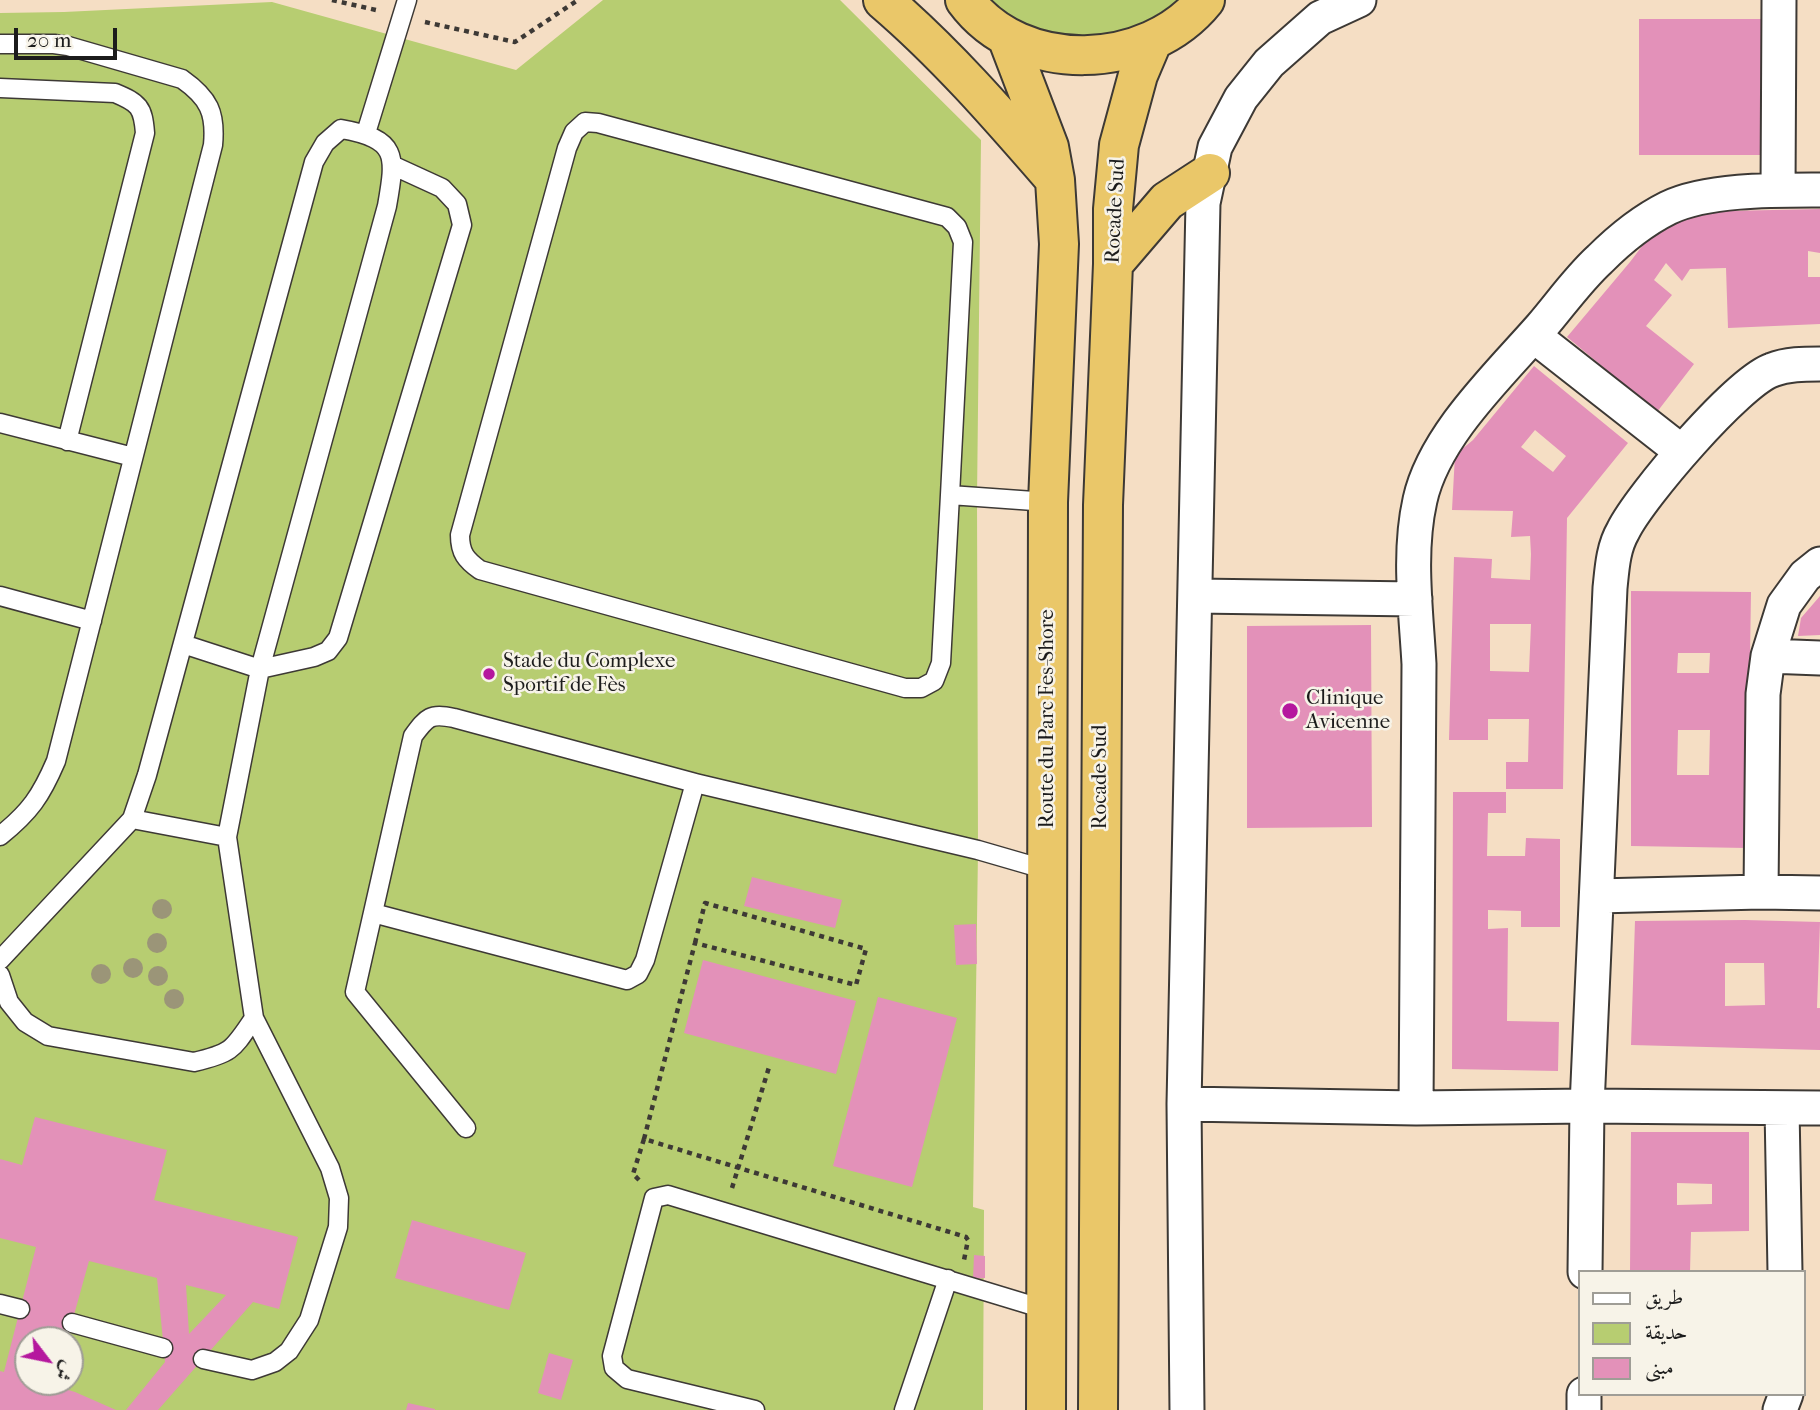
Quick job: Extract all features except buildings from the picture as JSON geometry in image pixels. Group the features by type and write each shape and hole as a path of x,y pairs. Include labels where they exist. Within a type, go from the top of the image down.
{"highway":[{"path":"883,0 977,92 1055,180"},
{"path":"963,2 1007,37 1054,54 1104,56 1152,42 1193,15 1205,0"},
{"name":"Route du Parc Fes-Shore","path":"1007,37 1049,147 1055,180 1059,244 1048,502 1046,1410"},
{"name":"Rocade Sud","path":"1098,1410 1103,505 1114,209 1118,145 1138,75 1152,42"},
{"path":"1113,264 1167,201 1210,173"}],"street":[{"path":"1187,1410 1184,1104 1203,203 1215,147 1241,98 1269,63 1320,18 1359,0"},
{"path":"1779,0 1779,190"},
{"path":"1416,1108 1419,664 1415,534 1420,497 1435,461 1471,408 1600,259 1642,226 1668,209 1693,199 1779,190 1820,190"},
{"path":"1534,335 1682,452"},
{"path":"1585,1270 1587,1106 1610,588 1614,555 1622,531 1636,510 1682,452 1735,396 1755,379 1772,370 1797,364 1820,364"},
{"path":"1761,891 1763,694 1768,656 1784,605 1805,576 1820,564"},
{"path":"1196,596 1415,599"},
{"path":"1768,656 1820,658"},
{"path":"1597,895 1820,892"},
{"path":"1184,1104 1416,1108 1820,1108"},
{"path":"1782,1108 1785,1270"}],"lane":[{"path":"366,133 404,8"},
{"path":"0,44 68,46 182,79 198,90 209,107 215,127 56,761 42,793 21,819 0,836"},
{"path":"0,88 116,93 132,100 144,113 145,133 67,441"},
{"path":"585,122 598,122 947,217 957,227 963,242 950,495 941,663 934,681 921,688 905,688 480,570 467,561 460,549 460,535 566,148 575,132 585,122"},
{"path":"0,960 132,819 147,775 314,162 325,143 341,129 366,133 386,146 394,166 387,205 260,668 227,837 254,1018 330,1168 339,1198 338,1227 309,1320 289,1351 275,1363 252,1370 203,1359"},
{"path":"183,644 260,668 314,657 328,651 338,638 461,225 457,204 442,188 394,166"},
{"path":"0,423 134,457"},
{"path":"950,495 1048,502"},
{"path":"0,596 92,621"},
{"path":"466,1128 355,992 413,736 425,720 438,715 695,783 978,850 1047,870"},
{"path":"373,913 627,980 638,974 645,960 695,783"},
{"path":"132,819 227,837"},
{"path":"0,975 9,1002 25,1022 48,1036 194,1062 216,1057 234,1048 254,1018"},
{"path":"755,1410 627,1379 614,1367 612,1356 654,1198 668,1195 1047,1310"},
{"path":"904,1410 953,1281"},
{"path":"0,1304 20,1309"},
{"path":"72,1323 163,1348"}],"path":[{"path":"332,0 404,8 515,43 578,0"},
{"path":"654,1198 633,1174 705,903 866,949 856,985 695,943"},
{"path":"724,1212 770,1064"},
{"path":"644,1139 966,1237 968,1240 953,1281"}],"green space":[{"name":"Stade du Complexe Sportif de Fès","path":"603,0 840,0 981,140 977,498 978,850 973,1207 984,1210 983,1410 0,1410 0,13 272,2 516,70"},
{"path":"989,0 1177,0 1159,13 1120,31 1078,36 1036,28 1012,17"}],"place":[{"name":"Stade du Complexe Sportif de Fès","path":"489,674"},
{"name":"Clinique Avicenne","path":"1290,711"}]}
